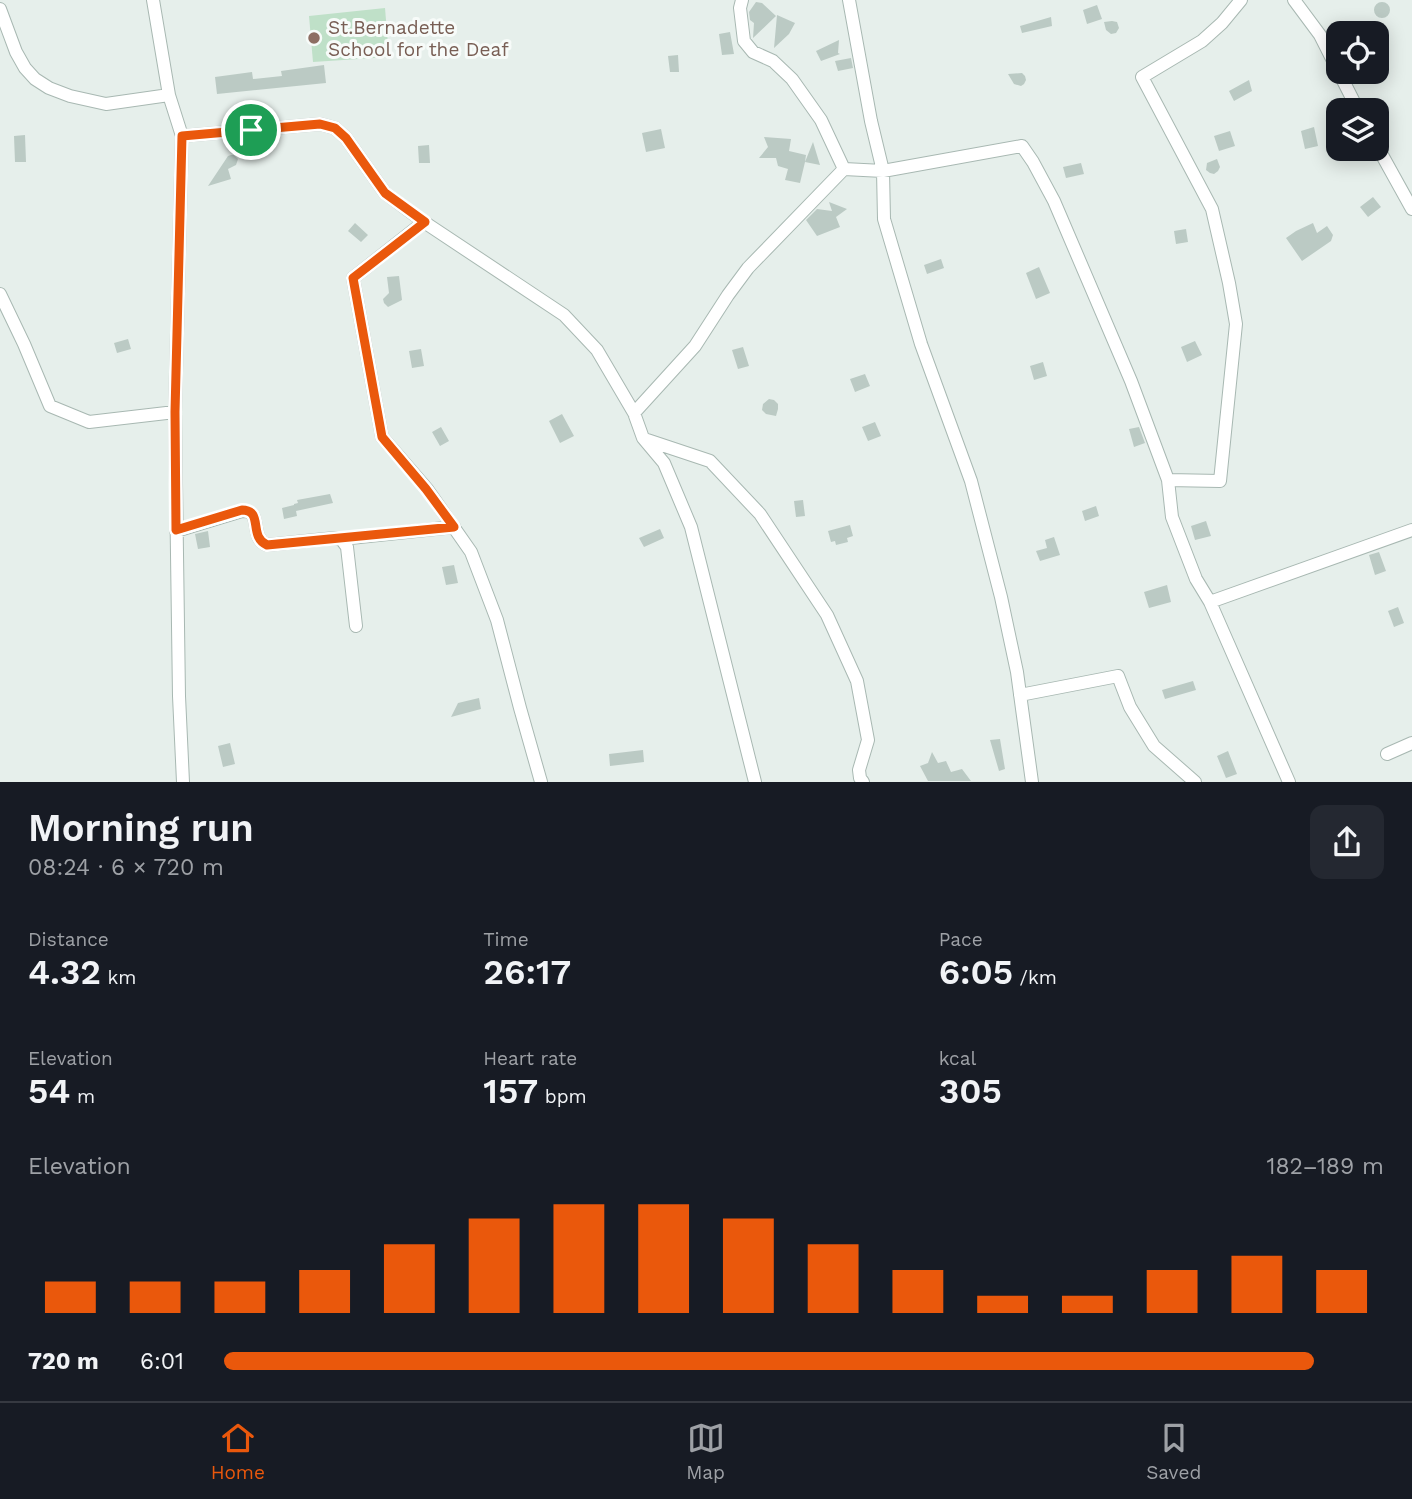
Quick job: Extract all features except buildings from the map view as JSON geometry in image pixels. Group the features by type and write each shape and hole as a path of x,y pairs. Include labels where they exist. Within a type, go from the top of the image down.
{"street":[{"path":"153,0 169,95 182,136 175,412 179,696 183,782"},
{"path":"742,0 740,8 744,41 753,52 773,61 792,79 821,120 844,169"},
{"path":"849,0 883,171 884,219 921,344 971,481 1001,597 1020,695 1032,782"},
{"path":"1168,480 1220,481 1237,324 1212,209 1142,77 1202,41 1241,0"},
{"path":"1294,0 1320,35 1352,98"},
{"path":"0,9 25,68 49,88 106,104 169,95"},
{"path":"182,136 320,124 335,128 346,138 385,193 564,315 597,350 634,413 643,438 664,463 691,527 755,782"},
{"path":"634,413 695,346 748,268 844,169 883,171 1022,146 1054,201 1131,381 1168,480 1172,517 1196,579 1210,602 1289,782"},
{"path":"1385,161 1412,209"},
{"path":"425,222 353,278 382,437 426,489 471,552 497,620 541,782"},
{"path":"0,294 50,406 89,422 175,412"},
{"path":"643,438 710,461 760,514 827,615 857,681 868,740 859,770 863,782"},
{"path":"176,530 242,510 253,512 259,539 267,545 454,527"},
{"path":"1210,602 1412,530"},
{"path":"341,539 347,548 356,626"},
{"path":"1020,695 1118,676 1130,707 1154,746 1195,782"},
{"path":"1387,754 1412,743"}],"green space":[{"path":"385,8 389,57 313,62 309,16"}],"place":[{"name":"St.Bernadette School for the Deaf","path":"314,38"}],"route":[{"path":"320,124 335,128 346,138 385,193 425,222 353,278 382,437 454,527 267,545 259,539 253,512 242,510 176,530 175,412 182,136 251,130 320,124"}]}
